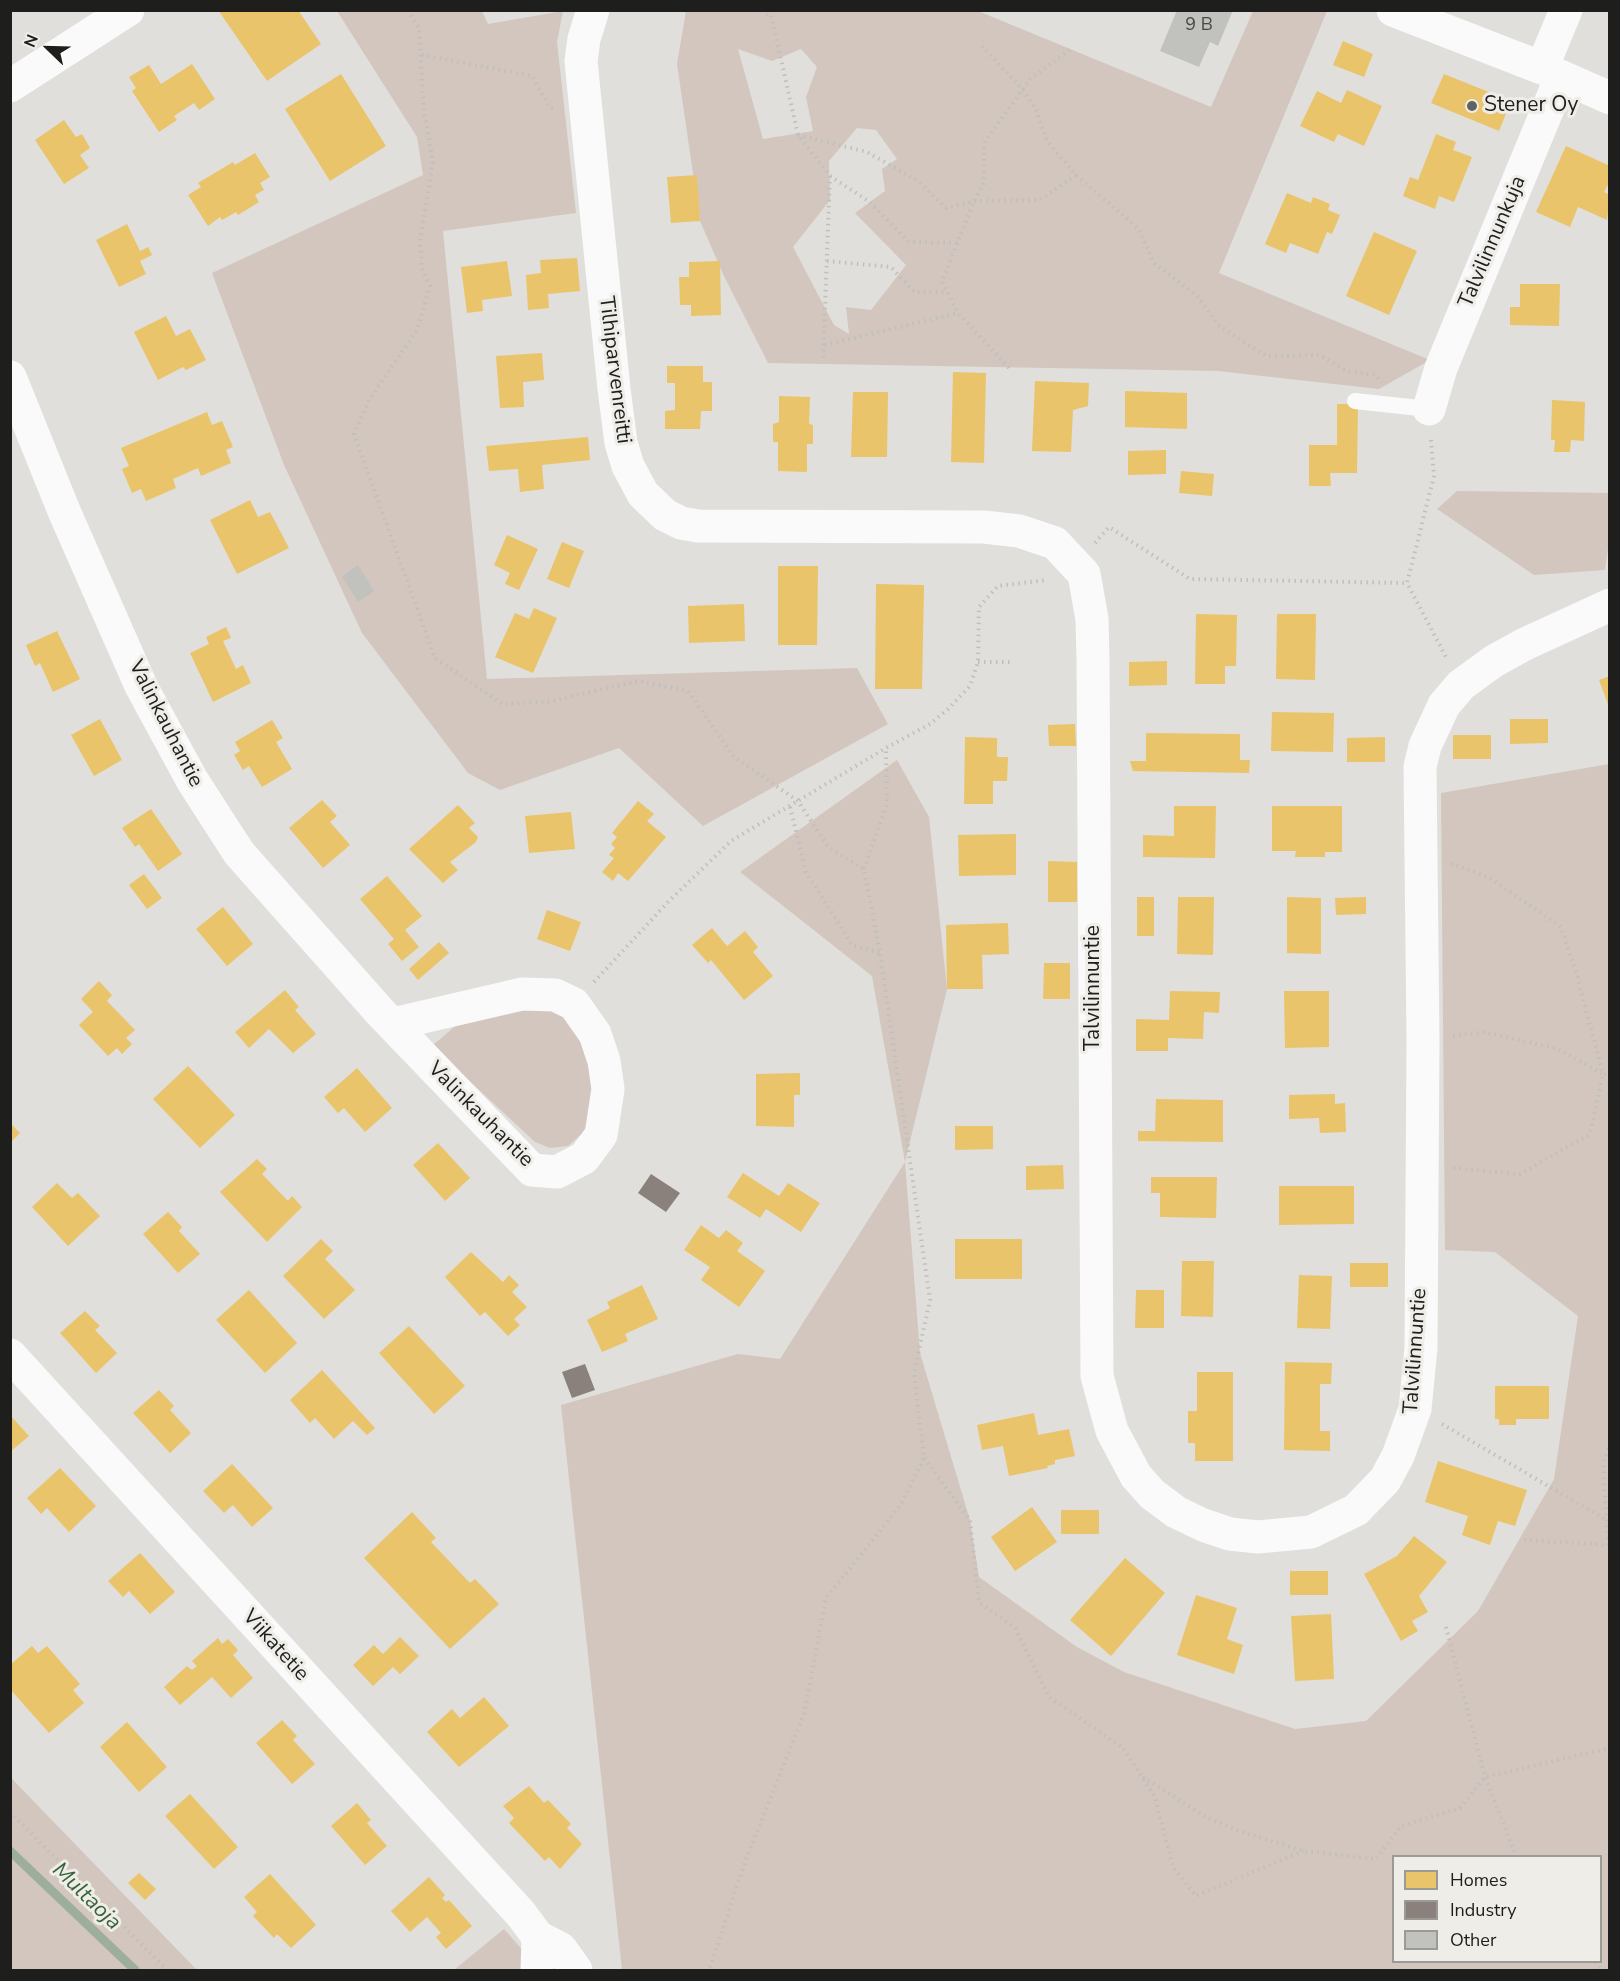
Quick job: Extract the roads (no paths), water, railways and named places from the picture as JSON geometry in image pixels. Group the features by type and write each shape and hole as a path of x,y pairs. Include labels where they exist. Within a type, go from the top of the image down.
{"street":[{"path":"10,86 128,10"},
{"name":"Tilhiparvenreitti","path":"593,10 584,39 581,61 621,443 635,481 654,506 681,523 719,527 1001,528 1019,531 1055,543 1074,561 1083,574 1089,591"},
{"path":"1393,10 1610,98"},
{"path":"1552,73 1566,10"},
{"name":"Talvilinnunkuja","path":"1413,408 1441,368 1552,73"},
{"name":"Valinkauhantie","path":"10,377 64,511 141,686 192,780 239,854 312,938 393,1024 532,1170 557,1172 584,1158 601,1135 608,1089 604,1061 595,1034 574,1004 555,995 522,993 393,1024"},
{"name":"Talvilinnuntie","path":"1089,591 1093,671 1097,1376 1112,1431 1136,1476 1152,1494 1176,1512 1230,1534 1285,1536 1311,1532 1335,1522 1356,1510 1371,1497 1385,1480 1398,1456 1415,1409 1420,1348 1423,1040 1420,767 1425,746 1444,705 1461,685 1515,650 1610,605"},
{"name":"Viikatetie","path":"10,1355 521,1914 538,1937 561,1949 576,1971"},
{"path":"537,1971 538,1937"}],"lane":[{"path":"1355,401 1413,408"}],"waterway":[{"name":"Multaoja","path":"10,1851 135,1970"}],"place":[{"name":"Stener Oy","path":"1472,106"}]}
